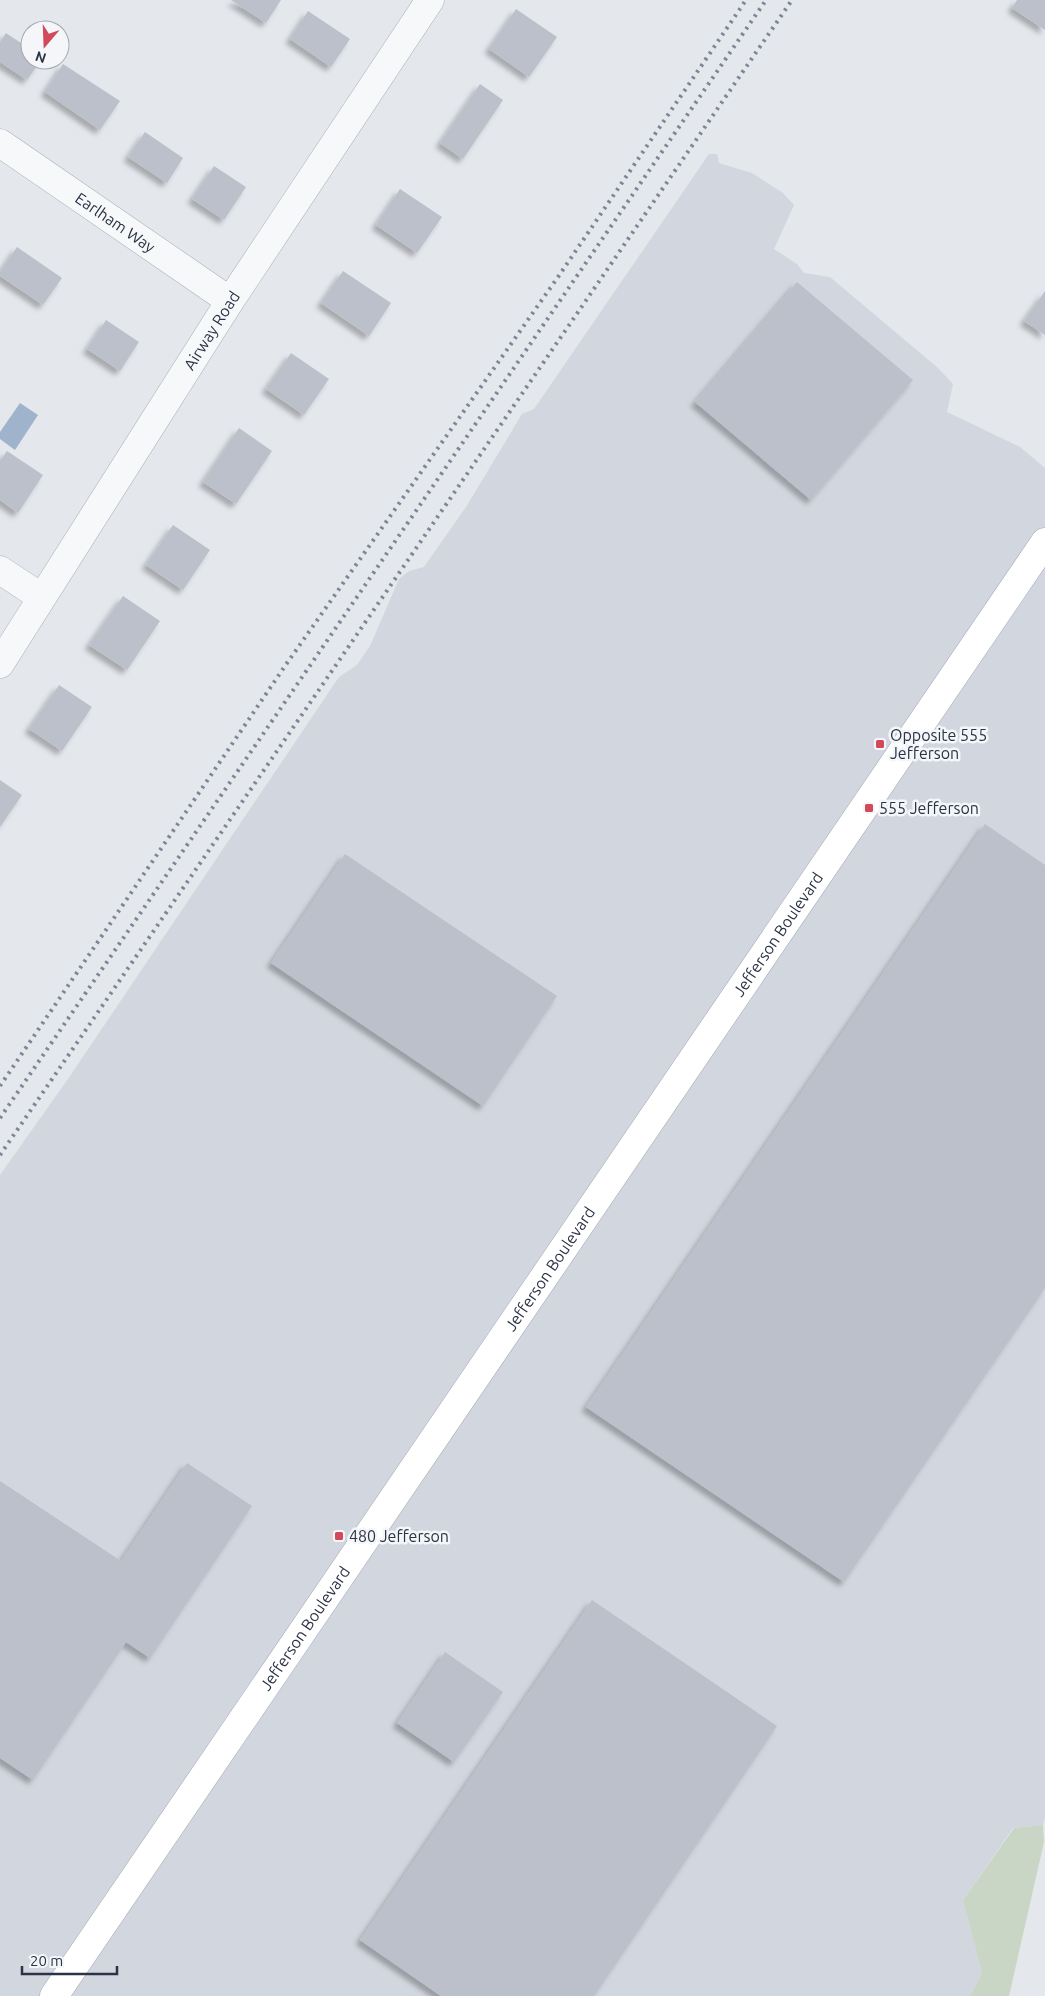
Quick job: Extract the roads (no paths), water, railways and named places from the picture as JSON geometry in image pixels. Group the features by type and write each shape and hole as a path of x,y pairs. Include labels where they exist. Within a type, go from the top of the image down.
{"main road":[{"name":"Jefferson Boulevard","path":"54,1996 1045,542"}],"street":[{"name":"Airway Road","path":"0,664 230,302 430,0"},
{"name":"Earlham Way","path":"0,143 230,302"},
{"path":"0,570 41,598"}],"water":[{"path":"20,403 38,415 15,450 0,439 0,432"}],"railway":[{"path":"0,1086 285,666 558,277 746,0"},
{"path":"0,1118 766,0"},
{"path":"0,1155 792,0"}],"place":[{"name":"Opposite 555 Jefferson","path":"880,744"},
{"name":"555 Jefferson","path":"869,808"},
{"name":"480 Jefferson","path":"339,1536"}]}
